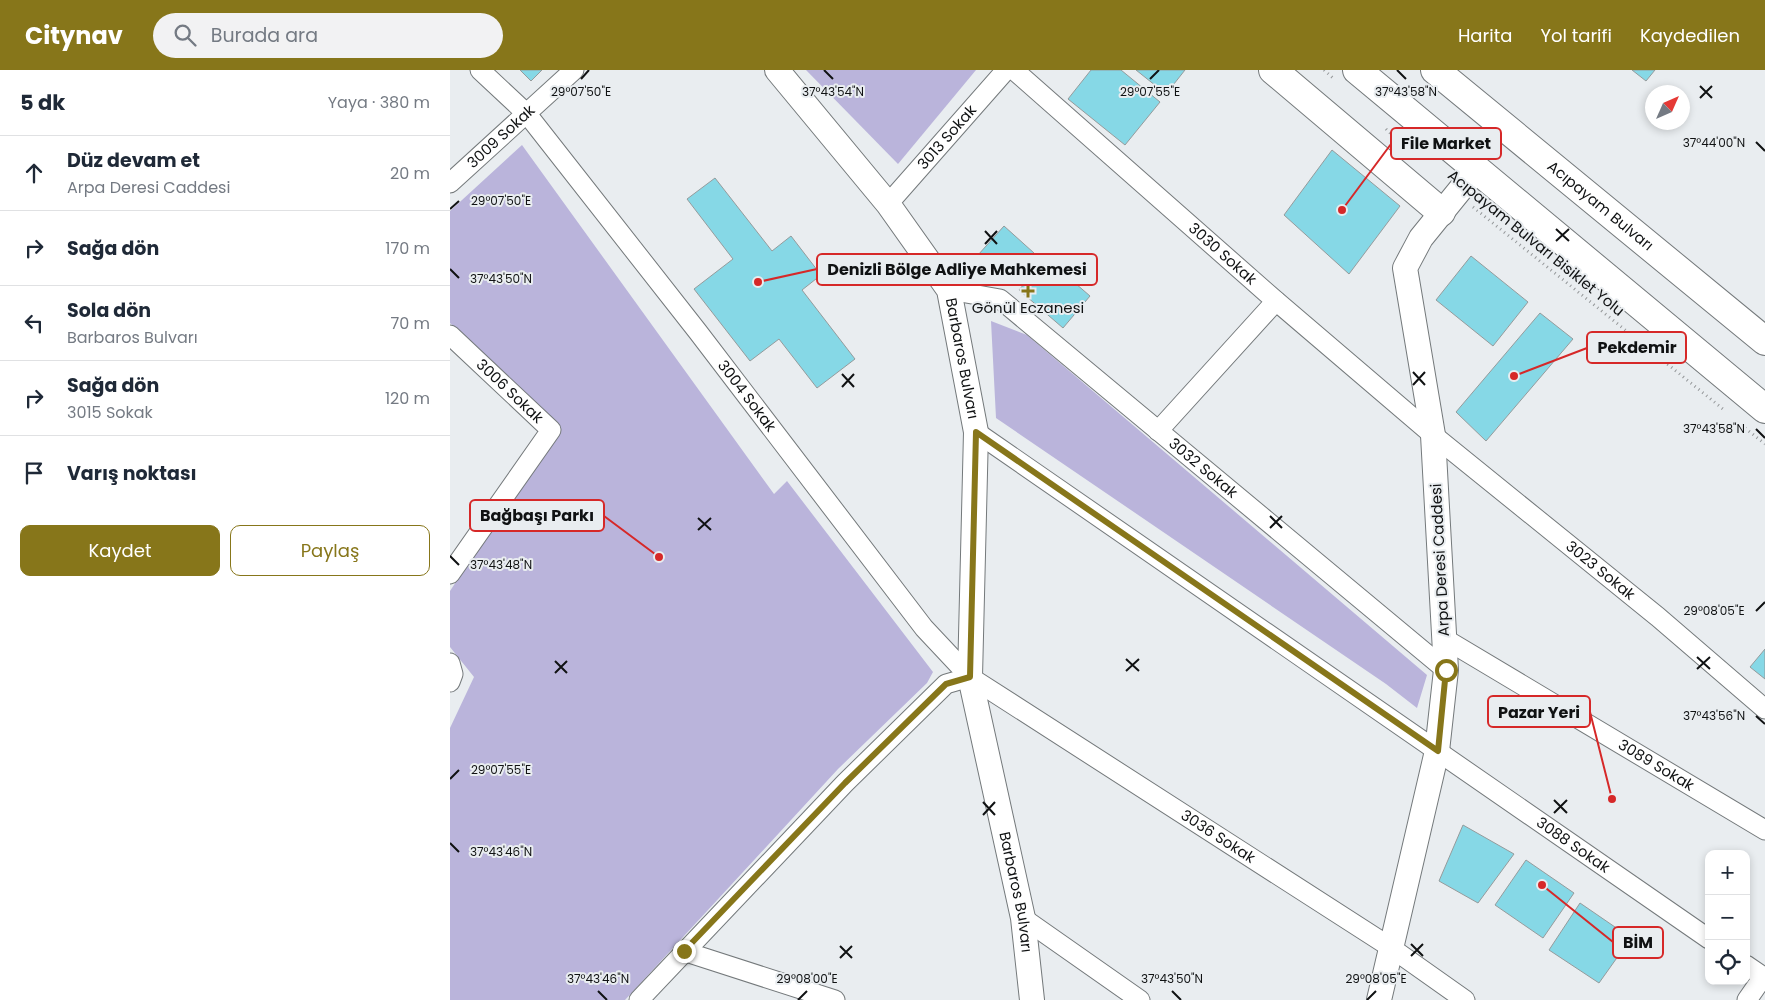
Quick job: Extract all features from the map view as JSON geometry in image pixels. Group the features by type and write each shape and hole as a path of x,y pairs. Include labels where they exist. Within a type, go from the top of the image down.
{"main road":[{"path":"1273,70 1448,202"},
{"name":"Acıpayam Bulvarı","path":"1449,74 1765,341"},
{"path":"1349,76 1477,169 1765,409"}],"street":[{"name":"3004 Sokak","path":"480,70 527,114 698,332 924,628 970,677"},
{"name":"3009 Sokak","path":"450,183 574,70"},
{"name":"Barbaros Bulvarı","path":"777,70 888,204 949,290 976,432 970,677 1023,918 1032,1000"},
{"name":"3013 Sokak","path":"888,204 1006,70"},
{"name":"3030 Sokak","path":"1014,70 1276,301 1433,434"},
{"name":"Arpa Deresi Caddesi","path":"1379,1000 1390,947 1438,751 1446,670 1433,434 1405,268 1421,238 1448,202 1477,169"},
{"name":"3032 Sokak","path":"949,290 1000,299 1446,670"},
{"path":"1158,431 1276,301"},
{"name":"3006 Sokak","path":"450,335 551,430 450,574"},
{"name":"3088 Sokak","path":"976,432 1705,936"},
{"name":"3023 Sokak","path":"1433,434 1658,617 1765,709"},
{"name":"3089 Sokak","path":"1444,639 1765,830"},
{"path":"450,663 453,674 450,682"},
{"path":"639,1000 845,783 946,684 970,677"},
{"name":"3036 Sokak","path":"970,677 1390,947 1465,1000"},
{"path":"1023,918 1140,1000"},
{"path":"684,951 835,1000"},
{"path":"1747,1000 1764,977 1750,968"}],"path":[{"path":"1324,70 1349,76"},
{"path":"1380,121 1399,143"},
{"name":"Acıpayam Bulvarı Bisiklet Yolu","path":"1448,202 1725,411"},
{"path":"1740,423 1765,444"}],"shaded area":[{"path":"806,70 976,70 898,164"},
{"path":"522,145 774,494 787,481 933,672 927,683 838,769 625,1000 450,1000 450,728 474,677 450,647 450,591 557,428 450,323 450,211"},
{"path":"991,321 1027,335 1427,675 1417,708 1386,684 996,418"}],"building":[{"path":"520,70 542,70 531,81"},
{"path":"1091,70 1121,70 1160,102 1125,145 1068,99"},
{"path":"1136,70 1185,70 1166,94"},
{"path":"1632,70 1655,70 1646,81"},
{"path":"1332,150 1400,206 1349,274 1284,215"},
{"path":"715,178 772,251 791,236 821,275 802,290 855,359 817,388 779,339 750,361 694,289 733,259 687,199"},
{"path":"1004,226 1034,253 1009,282 978,255"},
{"path":"1471,256 1528,302 1493,346 1436,300"},
{"path":"1046,258 1090,296 1063,328 1019,290"},
{"path":"1540,313 1573,339 1486,441 1456,412"},
{"path":"1765,649 1765,679 1750,667"},
{"path":"1463,825 1514,854 1478,903 1439,881"},
{"path":"1526,860 1574,893 1543,938 1495,905"},
{"path":"1580,903 1631,938 1599,983 1549,950"}],"place":[{"name":"File Market","path":"1342,210"},
{"name":"Denizli Bölge Adliye Mahkemesi","path":"758,282"},
{"name":"Gönül Eczanesi","path":"1028,291"},
{"name":"Pekdemir","path":"1514,376"},
{"name":"Bağbaşı Parkı","path":"659,557"},
{"name":"Pazar Yeri","path":"1612,799"},
{"name":"BİM","path":"1542,885"}],"route":[{"path":"684,951 845,783 946,684 970,677 976,432 1438,751 1446,670"}]}
